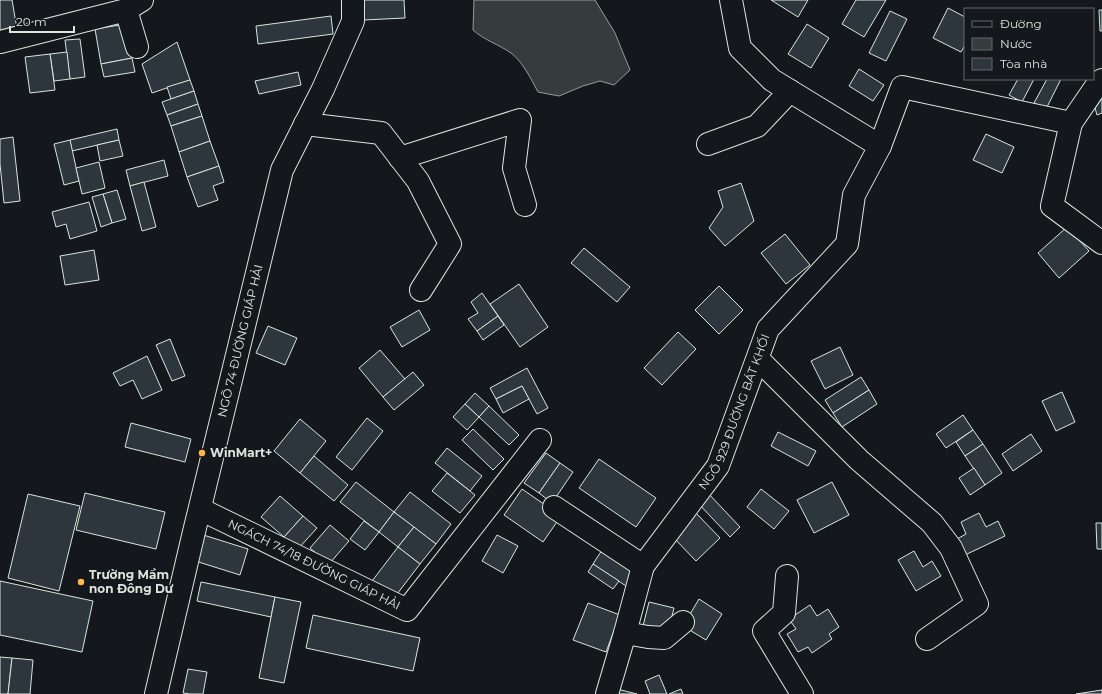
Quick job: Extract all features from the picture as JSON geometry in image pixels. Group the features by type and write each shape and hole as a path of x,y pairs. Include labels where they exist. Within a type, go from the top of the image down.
{"street":[{"name":"NGÕ 74 ĐƯỜNG GIÁP HẢI","path":"156,694 282,170 323,89 353,21 353,0"},
{"path":"731,0 740,48 772,80 880,146"},
{"path":"0,42 134,5 137,47"},
{"path":"1102,80 1099,82 1071,123 1052,206 1102,243"},
{"name":"NGÕ 929 ĐƯỜNG BÁT KHỐI","path":"607,694 643,566 718,466 768,329 847,244 854,196 880,146 902,87 1071,123"},
{"path":"708,144 757,126 790,91"},
{"path":"400,158 520,120 514,168 525,205"},
{"path":"305,124 381,134 418,181 450,244 421,290"},
{"path":"758,359 859,460 932,524 951,548 977,604 927,639"},
{"name":"NGÁCH 74/18 ĐƯỜNG GIÁP HẢI","path":"200,509 407,610 540,440"},
{"path":"554,507 643,566"},
{"path":"787,576 784,613 764,630 802,694"},
{"path":"625,633 664,638 683,622"}],"water":[{"path":"474,0 595,0 615,33 630,70 614,85 600,81 559,96 538,92 526,71 511,53 482,37 473,30"}],"building":[{"path":"0,0 12,0 17,29 0,32"},
{"path":"362,0 404,0 405,18 363,20"},
{"path":"771,0 808,0 798,17"},
{"path":"856,0 886,0 864,37 842,24"},
{"path":"948,8 964,16 964,47 961,52 933,38"},
{"path":"1099,10 1102,10 1102,31 1100,31"},
{"path":"890,11 907,19 886,61 869,53"},
{"path":"331,16 333,34 258,44 256,26"},
{"path":"126,24 132,58 101,64 95,29"},
{"path":"807,24 829,38 811,68 788,54"},
{"path":"80,39 85,77 70,79 65,40"},
{"path":"177,42 190,80 152,93 142,64"},
{"path":"67,52 70,79 54,81 50,54"},
{"path":"50,54 55,90 30,93 25,57"},
{"path":"132,58 135,72 104,77 101,64"},
{"path":"859,69 884,85 873,101 849,86"},
{"path":"298,72 301,85 259,94 255,81"},
{"path":"190,80 194,91 171,99 167,87"},
{"path":"1017,80 1033,80 1022,102 1009,95"},
{"path":"1046,80 1060,80 1046,109 1034,103"},
{"path":"194,91 198,104 167,115 162,102"},
{"path":"1102,94 1102,113 1097,115 1092,97"},
{"path":"198,104 202,116 171,126 167,115"},
{"path":"202,116 210,141 179,152 171,126"},
{"path":"117,129 119,140 72,151 70,140"},
{"path":"986,134 1014,147 1002,173 973,160"},
{"path":"13,137 20,201 4,203 0,164 0,139"},
{"path":"70,140 79,181 64,185 54,144"},
{"path":"119,140 123,156 100,161 97,145"},
{"path":"210,141 219,166 187,177 179,152"},
{"path":"164,160 168,176 130,186 126,170"},
{"path":"99,162 105,188 82,194 76,168"},
{"path":"219,166 224,182 213,186 218,200 198,207 187,177"},
{"path":"144,182 156,227 142,231 130,186"},
{"path":"741,183 754,221 725,246 709,228 723,207 718,191"},
{"path":"117,190 126,219 112,223 103,194"},
{"path":"103,194 112,223 101,227 92,197"},
{"path":"89,202 97,231 70,239 66,224 56,227 52,212"},
{"path":"1067,227 1089,251 1059,278 1038,253"},
{"path":"785,234 810,265 786,284 761,253"},
{"path":"584,248 630,287 617,302 571,263"},
{"path":"94,250 99,280 65,285 60,256"},
{"path":"519,284 548,327 520,347 490,304"},
{"path":"719,286 743,310 719,334 695,310"},
{"path":"482,293 498,316 477,331 468,319 478,313 471,302"},
{"path":"419,310 430,330 402,347 390,327"},
{"path":"498,316 504,325 483,340 477,331"},
{"path":"268,326 297,338 285,365 256,353"},
{"path":"678,332 696,349 662,385 644,368"},
{"path":"170,339 185,376 172,381 156,345"},
{"path":"840,347 853,375 825,389 811,361"},
{"path":"380,350 405,379 383,397 359,368"},
{"path":"147,356 162,390 142,399 133,380 120,386 113,373"},
{"path":"527,368 548,408 537,414 522,386 496,399 490,388"},
{"path":"413,372 424,385 394,410 383,397"},
{"path":"861,377 869,390 833,413 825,400"},
{"path":"522,386 529,399 503,413 496,399"},
{"path":"869,390 877,404 842,427 833,413"},
{"path":"1062,392 1075,422 1056,431 1042,401"},
{"path":"475,393 489,406 479,417 465,404"},
{"path":"465,404 479,417 467,430 453,417"},
{"path":"489,406 519,435 509,445 479,417"},
{"path":"963,415 973,430 946,448 936,434"},
{"path":"367,418 383,431 352,470 336,457"},
{"path":"300,419 326,441 300,473 274,451"},
{"path":"131,423 191,439 185,462 125,447"},
{"path":"473,429 504,459 493,470 462,440"},
{"path":"973,430 983,444 965,456 956,442"},
{"path":"778,432 816,451 808,466 771,446"},
{"path":"1031,434 1042,451 1013,471 1002,454"},
{"path":"983,444 1002,473 985,485 965,456"},
{"path":"447,448 482,476 470,491 435,463"},
{"path":"546,453 560,463 539,493 524,483"},
{"path":"314,456 348,485 334,501 300,473"},
{"path":"599,459 656,498 636,527 579,488"},
{"path":"560,463 573,472 552,503 539,493"},
{"path":"974,468 985,485 970,495 959,478"},
{"path":"447,473 475,495 460,513 432,491"},
{"path":"356,482 394,512 379,532 340,502"},
{"path":"832,482 849,515 814,533 797,500"},
{"path":"522,489 561,516 543,542 504,515"},
{"path":"761,489 789,511 774,529 747,507"},
{"path":"410,492 451,524 436,544 394,512"},
{"path":"707,492 740,527 730,537 697,502"},
{"path":"85,493 165,512 156,549 76,530"},
{"path":"28,494 80,506 59,591 8,578"},
{"path":"280,496 303,516 284,537 261,517"},
{"path":"394,512 414,527 398,547 379,532"},
{"path":"696,513 720,538 696,561 672,536"},
{"path":"979,513 986,527 998,521 1005,536 965,555 957,539 966,534 961,522"},
{"path":"303,516 317,528 298,549 284,537"},
{"path":"364,521 379,532 365,550 350,539"},
{"path":"1096,523 1102,523 1102,549 1097,549"},
{"path":"330,525 349,541 329,564 310,548"},
{"path":"414,527 436,544 420,564 398,547"},
{"path":"197,533 248,549 240,575 189,559"},
{"path":"497,535 518,546 503,573 482,561"},
{"path":"398,547 420,564 391,602 369,585"},
{"path":"602,550 636,571 626,586 593,564"},
{"path":"914,551 923,567 932,561 941,576 916,591 898,560"},
{"path":"593,564 619,581 613,589 588,572"},
{"path":"0,581 93,601 82,652 0,635"},
{"path":"201,582 275,597 271,617 197,601"},
{"path":"275,597 301,602 284,683 259,678"},
{"path":"699,599 722,614 706,640 683,626"},
{"path":"649,602 674,608 668,632 643,626"},
{"path":"588,603 620,615 606,652 573,640"},
{"path":"810,605 817,616 828,609 839,627 829,634 832,639 812,653 808,647 798,652 787,634 796,629 789,619"},
{"path":"313,615 420,638 413,671 306,648"},
{"path":"0,657 12,658 8,694 0,694"},
{"path":"12,658 33,660 30,694 8,694"},
{"path":"188,669 207,672 203,694 183,693"},
{"path":"659,675 667,694 650,694 645,681"},
{"path":"613,688 637,694 612,694"},
{"path":"681,689 683,694 669,694"},
{"path":"1102,690 1102,694 1076,694"}],"place":[{"name":"WinMart+","path":"202,453"},
{"name":"Trường Mầm non Đông Dư","path":"81,582"}]}
